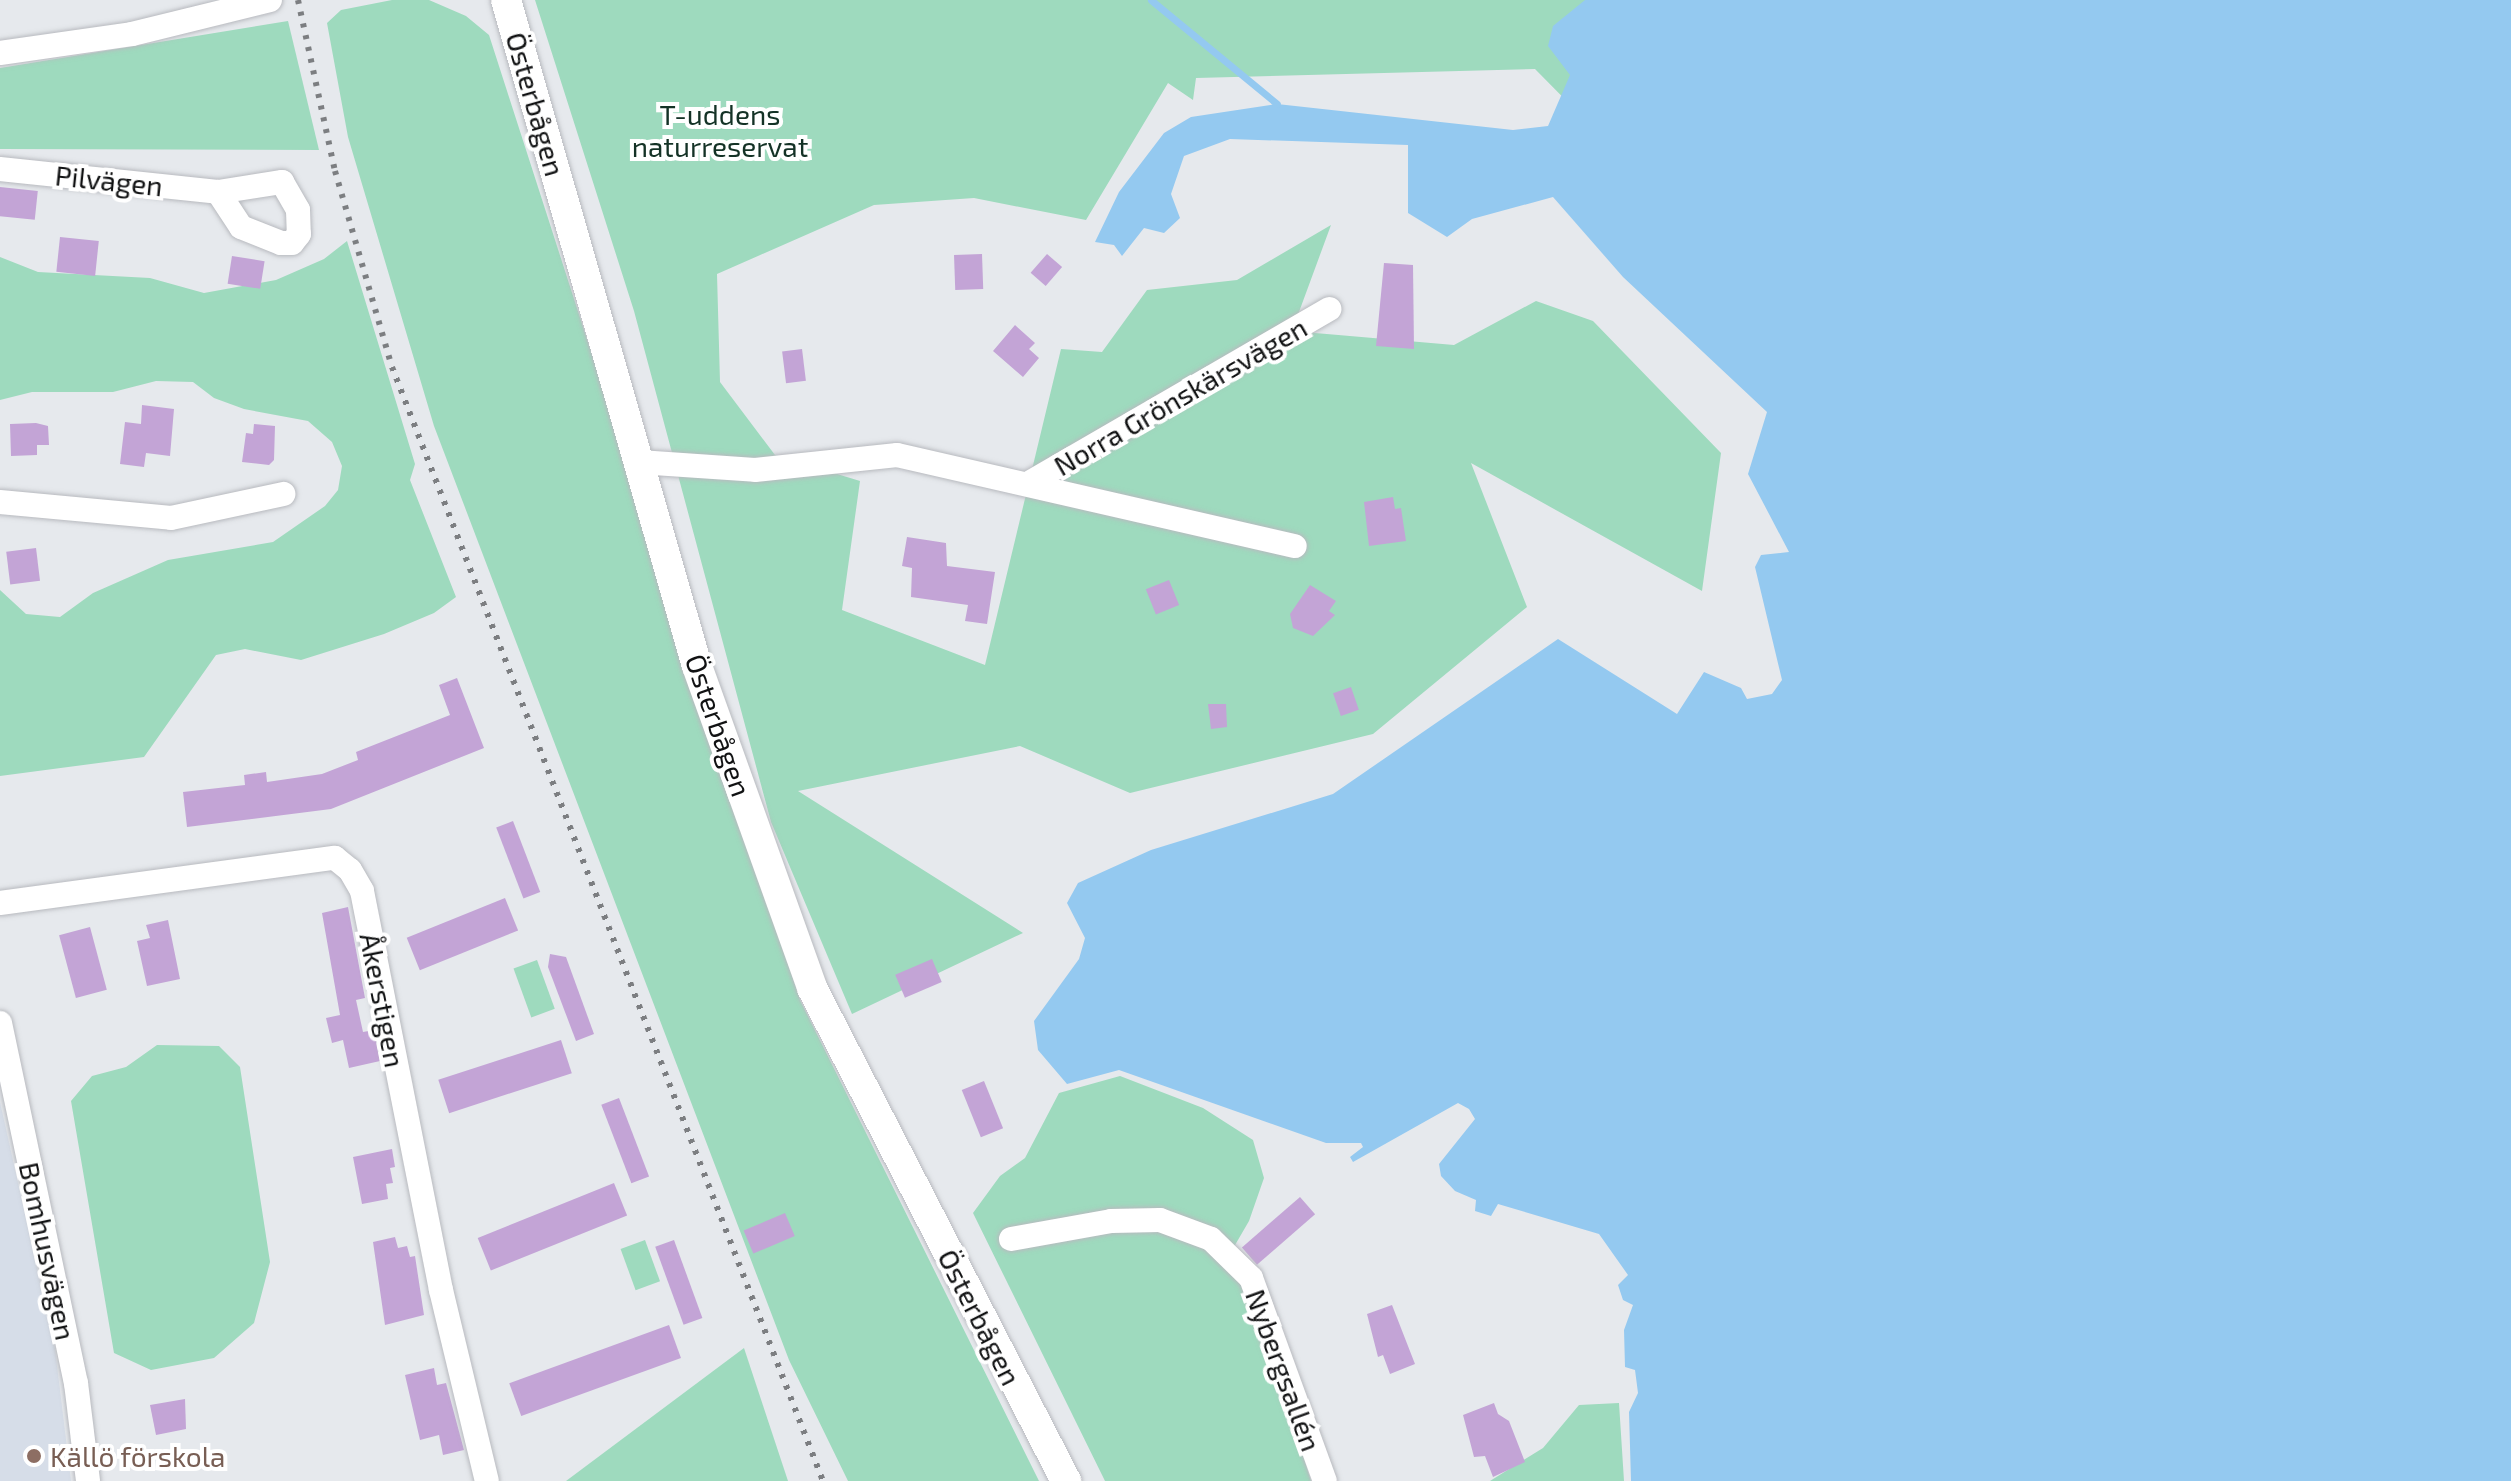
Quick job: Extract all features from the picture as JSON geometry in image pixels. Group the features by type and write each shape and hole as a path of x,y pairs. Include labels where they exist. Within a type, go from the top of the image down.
{"main road":[{"name":"Österbågen","path":"506,0 697,666 812,988 1066,1481"},
{"name":"Österbågen","path":"1029,1414 1058,1481"}],"street":[{"path":"0,53 132,34 270,0"},
{"name":"Pilvägen","path":"0,169 218,192"},
{"name":"Norra Grönskärsvägen","path":"1031,482 1329,309"},
{"name":"Norra Grönskärsvägen","path":"639,462 755,470 897,455 1031,482 1295,546"},
{"path":"0,502 171,518 283,494"},
{"name":"Åkerstigen","path":"0,903 335,858 350,870 362,891 441,1290 487,1481"},
{"name":"Bomhusvägen","path":"0,1023 76,1383 88,1481"},
{"name":"Nybergsallén","path":"1011,1239 1111,1221 1160,1220 1211,1239 1251,1278 1325,1481"}],"shaded area":[{"path":"0,1102 55,1349 71,1481 0,1481"}],"green space":[{"path":"392,0 429,0 466,16 489,35 800,1000 1039,1481 848,1481 789,1360 434,426 348,137 327,23 341,10"},
{"name":"T-uddens naturreservat","path":"535,0 2511,0 2511,34 1614,149 1535,69 1196,78 1193,100 1168,83 1086,220 974,198 874,205 717,274 720,382 775,455 860,481 842,610 985,665 1061,349 1102,352 1147,290 1237,280 1331,225 1292,331 1454,345 1536,301 1593,321 1721,453 1702,591 1471,463 1527,607 1373,734 1130,793 1020,746 798,791 1023,933 852,1014 771,822 634,311"},
{"path":"288,21 319,150 0,149 0,68"},
{"path":"347,241 415,464 410,480 456,597 434,613 384,634 301,660 245,649 216,655 144,757 0,776 0,590 26,614 60,617 93,593 168,560 273,542 325,506 338,490 342,466 332,442 308,421 244,409 214,398 193,382 156,381 113,392 32,392 0,400 0,257 38,272 150,278 204,293 276,280 324,259"},
{"path":"537,960 555,1009 531,1017 514,969"},
{"path":"157,1045 219,1046 240,1067 270,1262 254,1323 214,1358 151,1370 114,1353 71,1101 92,1076 126,1067"},
{"path":"1120,1076 1203,1108 1253,1140 1264,1178 1249,1221 1224,1264 1246,1289 1268,1343 1311,1481 1105,1481 973,1213 1000,1176 1025,1158 1059,1093"},
{"path":"645,1240 660,1281 636,1290 621,1249"},
{"path":"744,1348 788,1481 566,1481"},
{"path":"1619,1403 1624,1481 1490,1481 1543,1448 1579,1405"}],"water":[{"path":"1585,0 2511,0 2511,1481 1631,1481 1629,1412 1638,1393 1635,1370 1625,1367 1624,1330 1633,1305 1623,1300 1618,1285 1628,1275 1599,1234 1498,1204 1491,1216 1475,1211 1476,1200 1455,1191 1441,1176 1439,1164 1475,1119 1469,1109 1458,1103 1353,1162 1350,1157 1363,1147 1361,1143 1326,1143 1119,1070 1067,1084 1038,1050 1034,1021 1079,959 1085,938 1067,903 1078,883 1151,850 1333,794 1558,639 1677,714 1704,672 1741,688 1747,699 1772,694 1782,680 1755,567 1761,555 1789,552 1748,474 1767,412 1623,277 1553,197 1472,219 1447,237 1408,213 1408,145 1230,139 1184,156 1171,194 1180,218 1164,233 1144,228 1122,256 1114,245 1095,242 1119,192 1164,133 1191,117 1277,104 1513,130 1548,126 1570,75 1548,46 1553,26"}],"building":[{"path":"0,187 38,191 35,220 0,216"},
{"path":"60,237 99,241 95,276 56,272"},
{"path":"982,254 983,289 955,290 954,255"},
{"path":"1047,254 1062,267 1046,286 1031,273"},
{"path":"232,256 265,261 260,289 228,284"},
{"path":"1384,263 1413,265 1414,349 1376,346"},
{"path":"1015,325 1035,343 1029,349 1039,358 1023,377 993,351"},
{"path":"802,349 806,381 786,383 782,351"},
{"path":"142,405 174,409 170,456 146,453 144,467 120,464 125,422 141,424"},
{"path":"10,424 48,426 49,445 37,445 37,455 11,456"},
{"path":"254,424 275,426 274,460 269,465 242,462 246,433 253,434"},
{"path":"1393,497 1395,509 1401,508 1406,541 1369,546 1364,502"},
{"path":"907,537 946,543 947,566 995,572 987,624 965,621 968,605 911,597 912,568 902,566"},
{"path":"36,548 40,581 10,584 6,552"},
{"path":"1169,580 1179,605 1156,614 1146,589"},
{"path":"1310,585 1336,601 1329,611 1335,615 1313,636 1293,628 1290,614"},
{"path":"457,678 484,748 331,809 187,827 183,792 245,785 244,775 266,772 267,782 322,774 358,760 356,752 450,715 439,685"},
{"path":"1351,687 1359,710 1341,716 1333,693"},
{"path":"1208,704 1226,704 1227,727 1211,729"},
{"path":"513,821 540,892 523,898 496,827"},
{"path":"505,898 518,930 420,970 407,938"},
{"path":"348,907 365,998 356,1000 363,1032 374,1030 380,1061 349,1068 343,1040 332,1043 326,1018 340,1015 322,913"},
{"path":"168,920 180,979 147,986 137,941 150,938 146,925"},
{"path":"90,927 107,990 76,998 59,935"},
{"path":"550,954 566,957 594,1034 576,1041 548,967"},
{"path":"932,959 942,982 905,998 895,975"},
{"path":"561,1040 572,1073 449,1113 438,1080"},
{"path":"984,1081 1003,1128 981,1137 962,1090"},
{"path":"619,1098 649,1176 631,1183 601,1105"},
{"path":"392,1149 395,1167 390,1168 393,1183 386,1184 388,1199 362,1204 353,1157"},
{"path":"614,1183 627,1215 491,1271 478,1238"},
{"path":"1300,1197 1315,1214 1257,1265 1242,1248"},
{"path":"785,1213 795,1236 753,1254 744,1231"},
{"path":"395,1237 398,1248 407,1246 410,1257 415,1256 424,1315 385,1325 373,1242"},
{"path":"674,1240 702,1318 684,1325 655,1247"},
{"path":"1392,1305 1415,1364 1390,1374 1383,1355 1378,1357 1367,1314"},
{"path":"669,1325 681,1358 521,1416 509,1383"},
{"path":"434,1368 437,1385 446,1383 464,1450 443,1455 439,1435 420,1440 405,1375"},
{"path":"185,1399 186,1429 156,1435 150,1405"},
{"path":"1494,1403 1498,1414 1509,1421 1525,1462 1493,1477 1485,1456 1474,1457 1463,1415"}],"waterway":[{"path":"1151,0 1277,104"}],"railway":[{"path":"298,0 335,171 392,367 823,1481"}],"place":[{"name":"Källö förskola","path":"34,1456"}]}
